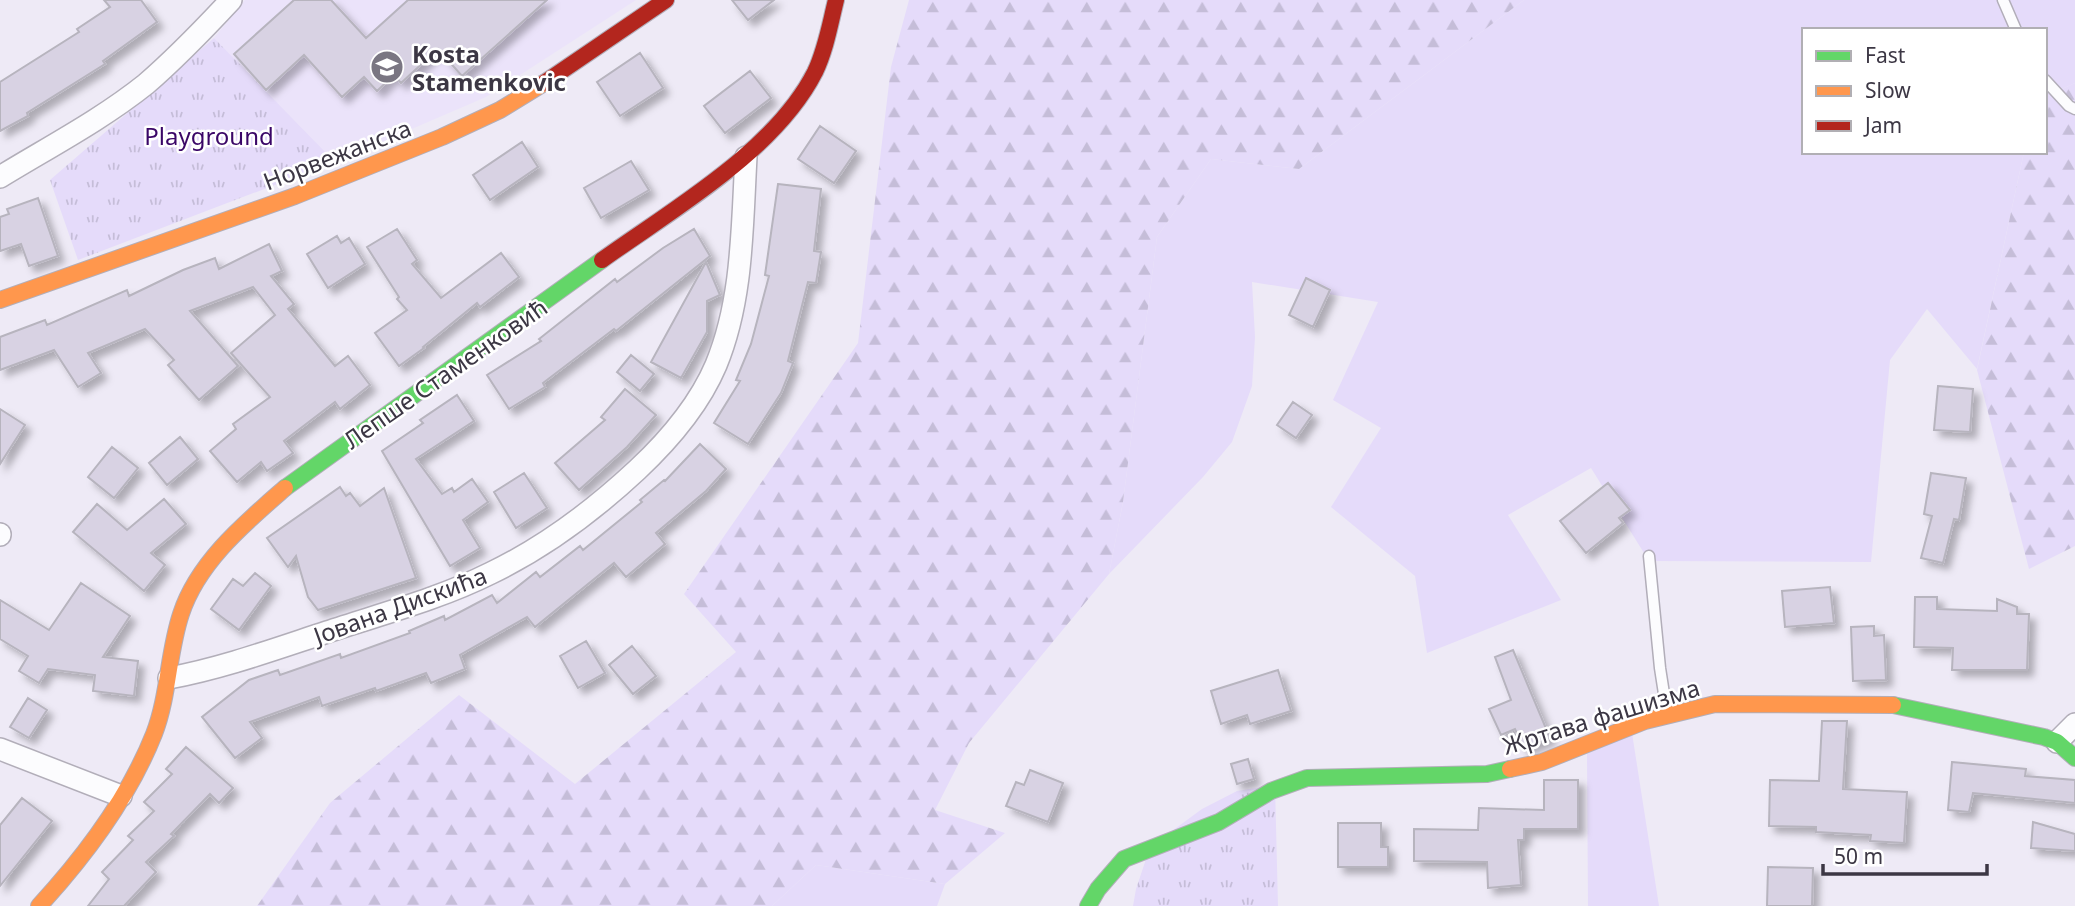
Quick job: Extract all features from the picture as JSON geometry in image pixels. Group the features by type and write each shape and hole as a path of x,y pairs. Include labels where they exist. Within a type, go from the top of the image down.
{"street":[{"path":"0,177 100,117 146,83 231,0"},
{"name":"Норвежанска","path":"0,300 295,196 442,137 499,110 586,56 666,0"},
{"name":"Лепше Стаменковић","path":"39,906 58,887 121,796 152,738 169,678 183,608 195,585 257,513 297,478 746,157 788,114 821,58 836,0"},
{"name":"Јована Дискића","path":"169,678 194,673 314,636 450,591 490,574 536,549 604,501 658,450 680,424 715,368 724,343 738,275 746,157"},
{"name":"Жртава фашизма","path":"1088,906 1098,889 1124,859 1219,822 1271,791 1307,778 1487,774 1542,762 1644,722 1715,704 1886,704 2044,737 2057,742 2075,758"},
{"path":"2057,742 2075,724"},
{"path":"0,749 121,796"}],"lane":[{"path":"2003,0 2015,28"},
{"path":"2047,81 2075,109"},
{"path":"1649,556 1660,668 1668,716"}],"shaded area":[{"name":"Kosta Stamenkovic","path":"245,0 636,0 486,97 335,162 214,38"}],"green space":[{"path":"909,0 1524,0 1299,169 1211,159 1157,237 1123,502 1109,574 969,743 935,810 1005,833 945,884 816,865 772,906 257,906 330,803 459,695 575,784 736,652 684,594 858,343 891,67"},
{"path":"1524,0 2075,0 2075,83 2047,96 2047,28 1802,28 1802,154 2024,154 1977,369 1927,309 1890,360 1871,562 1649,561 1591,468 1508,515 1561,600 1427,653 1415,576 1331,507 1381,428 1333,400 1378,302 1252,282 1255,337 1252,386 1232,442 1203,477 1109,574 1123,502 1157,237 1211,159 1299,169"},
{"name":"Playground","path":"214,38 335,162 78,260 50,180"},
{"path":"2075,83 2075,546 2029,569 1977,370 2024,154 2047,154 2047,96"},
{"path":"1632,733 1659,906 1588,906 1587,754"},
{"path":"1275,785 1278,906 1133,906 1150,847 1202,809 1237,791"},
{"path":"816,865 945,884 937,906 772,906"}],"building":[{"path":"104,0 141,0 157,22 103,61 105,64 27,113 28,116 0,131 0,82 79,32 77,29 110,7"},
{"path":"294,0 331,0 366,38 408,0 547,0 462,76 438,49 401,83 394,75 377,91 364,77 342,97 304,55 266,90 234,54"},
{"path":"732,0 774,0 748,20"},
{"path":"640,53 663,88 620,116 597,82"},
{"path":"750,71 771,98 725,133 704,106"},
{"path":"820,126 856,151 834,183 798,159"},
{"path":"522,142 538,167 490,200 473,175"},
{"path":"631,161 649,190 601,218 584,188"},
{"path":"778,184 821,189 814,251 821,252 816,283 808,282 788,361 793,363 781,393 748,444 714,423 740,381 736,380 751,344 769,276 765,275"},
{"path":"38,198 58,256 29,266 21,244 0,251 0,217 9,214 7,209"},
{"path":"397,229 417,260 412,264 441,298 501,253 519,277 480,307 477,303 399,366 375,333 407,310 397,299 399,297 367,247"},
{"path":"694,229 710,256 616,331 614,329 543,383 545,387 509,409 487,375 541,341 539,339 615,279 617,282"},
{"path":"337,236 341,243 349,238 365,264 328,288 307,254"},
{"path":"269,244 282,271 271,276 294,304 288,309 335,366 348,356 370,385 340,409 335,402 284,441 293,453 267,471 261,462 237,482 210,451 236,429 233,424 270,397 231,353 275,315 253,287 190,311 238,366 199,400 168,365 174,360 145,329 88,353 101,373 78,387 54,350 0,370 0,337 45,320 47,325 127,290 129,296 215,258 219,269"},
{"path":"706,262 720,295 707,301 707,332 681,378 651,362"},
{"path":"1306,278 1330,290 1313,327 1289,315"},
{"path":"631,355 654,374 640,391 617,372"},
{"path":"1938,386 1973,389 1970,432 1934,430"},
{"path":"625,389 656,415 627,447 579,490 555,463 605,420 601,417"},
{"path":"457,395 474,421 416,459 442,494 452,488 454,492 472,479 488,502 463,520 480,548 450,566 382,451 423,423 420,420"},
{"path":"1293,402 1312,415 1296,438 1277,425"},
{"path":"0,409 25,425 0,464"},
{"path":"180,437 198,459 167,485 149,463"},
{"path":"700,444 726,469 706,491 656,533 665,544 626,577 614,563 535,627 527,617 460,655 465,669 431,683 426,673 322,706 319,697 250,722 262,738 235,758 202,717 249,680 278,670 280,675 340,654 341,658 410,633 409,631 444,616 445,620 492,595 497,603 536,572 540,577 580,546 583,550 642,502 640,500 665,481"},
{"path":"112,447 138,468 114,498 88,477"},
{"path":"524,473 547,508 516,528 494,492"},
{"path":"1931,473 1966,478 1959,520 1954,519 1943,563 1921,558 1932,516 1924,514"},
{"path":"1608,483 1630,510 1619,518 1623,523 1586,553 1560,521"},
{"path":"340,487 346,496 350,493 360,506 384,488 416,578 318,610 308,597 296,556 288,567 267,538"},
{"path":"164,499 186,524 151,553 165,565 144,591 73,532 97,504 127,530"},
{"path":"255,573 271,586 239,630 211,609 233,579 243,586"},
{"path":"81,583 130,616 103,657 138,661 134,696 93,691 95,675 48,669 39,683 19,671 28,656 0,639 0,600 49,630"},
{"path":"1830,587 1834,623 1785,627 1782,591"},
{"path":"1915,597 1937,597 1937,609 1997,611 1997,599 2017,607 2017,614 2029,614 2027,670 1952,670 1953,648 1914,647"},
{"path":"1874,626 1874,636 1884,635 1886,680 1853,681 1851,627"},
{"path":"586,641 605,673 578,688 560,656"},
{"path":"632,646 656,676 633,694 609,665"},
{"path":"1513,650 1550,738 1524,749 1515,729 1501,735 1489,709 1511,700 1495,657"},
{"path":"1278,670 1291,711 1250,724 1247,715 1221,724 1211,691"},
{"path":"28,698 47,710 29,738 10,727"},
{"path":"1822,721 1847,721 1843,789 1907,792 1904,843 1870,841 1871,835 1816,832 1816,827 1769,826 1770,780 1819,781"},
{"path":"186,747 233,788 219,803 210,794 171,834 174,836 146,862 156,872 124,906 88,906 109,879 102,872 133,840 128,836 154,811 144,802 172,774 166,769"},
{"path":"1248,759 1254,779 1237,784 1231,764"},
{"path":"1952,762 2026,769 2025,776 2075,780 2075,803 1973,793 1969,812 1948,810"},
{"path":"1030,770 1063,783 1048,822 1006,806 1016,782 1024,785"},
{"path":"1544,780 1578,780 1578,829 1524,829 1524,840 1518,840 1521,885 1488,888 1487,862 1414,861 1414,829 1478,830 1479,808 1544,810"},
{"path":"22,798 52,821 0,886 0,825"},
{"path":"2033,822 2075,834 2075,851 2031,848"},
{"path":"1338,823 1381,823 1381,847 1388,847 1388,867 1338,867"},
{"path":"1768,867 1813,868 1812,906 1767,906"}],"traffic: fast":[{"path":"285,488 602,260"},
{"path":"1893,705 2044,737 2057,742 2075,758"},
{"path":"1088,906 1098,889 1124,859 1219,822 1271,791 1307,778 1487,774 1510,769"}],"traffic: slow":[{"path":"0,300 295,196 442,137 500,110 544,83"},
{"path":"39,906 73,867 104,825 144,757 159,719 181,614 199,577 224,545 285,488"},
{"path":"1510,769 1542,762 1645,721 1715,704 1893,705"}],"traffic: jam":[{"path":"544,83 666,0"},
{"path":"602,260 690,199 749,153 775,128 797,101 815,72 836,0"}],"place":[{"name":"Kosta Stamenkovic","path":"387,67"}]}
